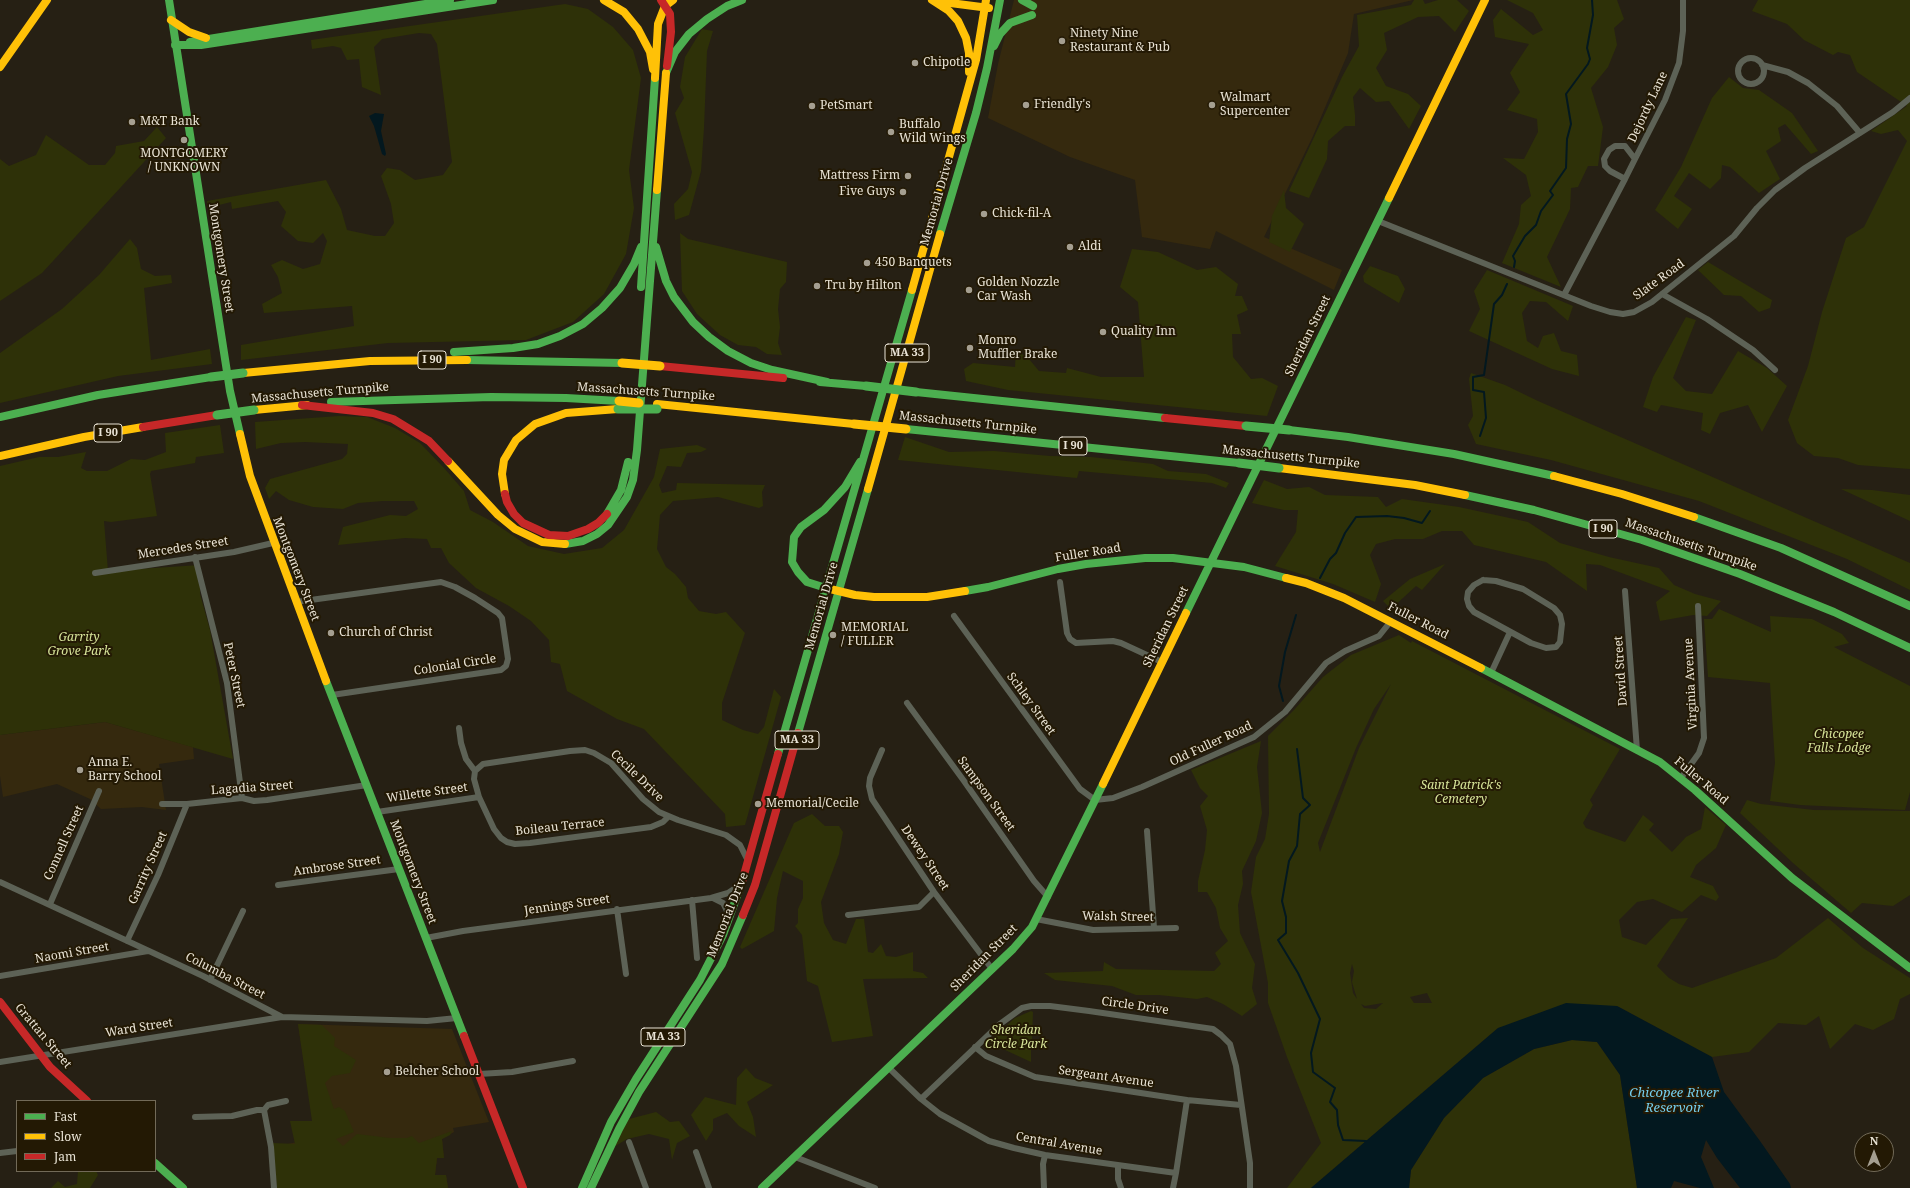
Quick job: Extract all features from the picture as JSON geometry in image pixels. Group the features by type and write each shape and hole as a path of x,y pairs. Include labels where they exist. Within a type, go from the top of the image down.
{"main road":[{"path":"0,67 47,0"},
{"name":"Montgomery Street","path":"169,0 204,233 238,430 250,476 296,602 524,1188"},
{"path":"175,45 206,38 450,0"},
{"path":"175,45 201,45 493,0"},
{"path":"604,0 624,12 638,29 650,52 655,78"},
{"path":"663,3 673,0"},
{"path":"666,73 675,52 689,34 707,19 727,6 742,0"},
{"path":"931,0 986,4 998,3"},
{"path":"931,0 949,11 958,21 966,38 969,53 970,84"},
{"path":"990,52 1000,34 1010,23 1032,11 1022,0"},
{"name":"Sheridan Street","path":"762,1188 1013,949 1036,919 1485,0"},
{"path":"302,405 358,411 393,419 415,431 429,441 498,515 515,529 542,542 569,544 583,541 597,534 608,525 619,511 627,497 633,480 638,443 658,24 663,3"},
{"path":"619,405 554,417 535,424 516,440 504,460 502,474 503,486 511,508 523,523 549,535 568,536 578,533 598,523 615,503 627,472 671,23 670,14 663,3"},
{"name":"Memorial Drive","path":"591,1188 628,1111 647,1079 713,978 728,951 755,885 838,592 875,468 942,227 976,113 990,52 998,3"},
{"name":"Memorial Drive","path":"582,1188 595,1156 619,1108 653,1052 700,980 730,917 741,885 932,222 976,60 986,4"},
{"path":"171,20 189,32 206,38"},
{"path":"932,222 942,227"},
{"path":"370,360 513,348 538,344 560,336 583,324 602,308 615,293 634,264 649,236"},
{"path":"649,236 674,297 693,322 709,337 728,351 751,363 772,370 827,382"},
{"name":"I 90","path":"0,417 98,395 211,377 370,360 503,359 622,363 827,382 1289,430 1348,437 1454,454 1526,469 1622,494 1674,510 1781,548 1910,606"},
{"name":"Massachusetts Turnpike","path":"0,456 84,437 217,415 302,405 357,401 492,397 566,398 619,405 696,408 906,429 1360,477 1445,491 1534,510 1621,534 1688,555 1747,576 1834,612 1910,648"},
{"name":"Fuller Road","path":"868,448 845,487 824,510 801,527 794,537 792,562 807,582 838,592 880,598 927,598 988,587 1058,569 1112,560 1173,558 1211,562 1259,570 1306,583 1344,598 1391,621 1660,762 1681,778 1792,878 1910,968"},
{"name":"Grattan Street","path":"0,1002 50,1067 86,1100"},
{"path":"156,1164 183,1188"}],"street":[{"name":"Dejordy Lane","path":"1625,179 1610,171 1605,166 1604,159 1609,150 1615,146 1625,146 1635,160 1665,100 1679,63 1683,31 1683,0"},
{"path":"1762,65 1764,73 1756,83 1747,83 1741,78 1740,66 1745,60 1756,60 1762,65 1788,72 1808,83 1837,106 1860,133"},
{"name":"Slate Road","path":"1378,221 1591,306 1610,312 1623,314 1634,312 1652,302 1734,236 1757,208 1775,190 1805,168 1893,112 1910,98"},
{"path":"1564,295 1635,160"},
{"path":"1662,294 1707,319 1753,350 1775,370"},
{"name":"Mercedes Street","path":"95,574 234,552 274,543"},
{"name":"Peter Street","path":"195,557 226,683 242,798"},
{"path":"1483,580 1496,581 1523,589 1554,608 1560,615 1562,633 1560,642 1556,647 1546,648 1531,643 1510,632 1474,612 1469,606 1467,599 1468,592 1474,584 1483,580"},
{"name":"Colonial Circle","path":"296,602 441,582 455,587 475,598 498,613 502,618 508,659 506,666 501,670 332,695"},
{"path":"1060,582 1067,633 1070,639 1076,643 1112,641 1121,643 1162,662"},
{"name":"David Street","path":"1625,591 1637,750"},
{"name":"Virginia Avenue","path":"1681,778 1699,753 1704,738 1698,606"},
{"name":"Schley Street","path":"954,616 1080,789 1095,800"},
{"name":"Old Fuller Road","path":"1095,800 1113,798 1142,787 1254,738 1285,712 1326,664 1345,651 1379,636 1391,621"},
{"path":"1491,673 1510,632"},
{"name":"Sampson Street","path":"907,703 1034,881 1048,897"},
{"name":"Boileau Terrace","path":"459,728 461,743 466,759 475,771 474,779 480,797 498,835 507,842 515,844 530,843 652,827 663,822 668,817"},
{"name":"Dewey Street","path":"882,750 870,778 869,786 872,799 934,892 992,969"},
{"name":"Cecile Drive","path":"475,771 483,764 570,751 589,751 599,755 611,763 643,799 668,817 726,835 740,845 748,861"},
{"name":"Lagadia Street","path":"162,804 187,804 242,798 254,801 267,800 367,785"},
{"name":"Connell Street","path":"50,904 99,791"},
{"name":"Willette Street","path":"377,812 480,797"},
{"name":"Garrity Street","path":"127,941 158,875 187,804"},
{"path":"1147,831 1154,928"},
{"name":"Ambrose Street","path":"278,885 399,869"},
{"name":"Columba Street","path":"0,882 50,904 210,980 282,1017 427,1021 457,1018"},
{"name":"Jennings Street","path":"426,938 463,931 618,909 711,898 728,893 741,885"},
{"path":"848,915 920,907 934,892"},
{"path":"711,898 723,903 730,917"},
{"path":"692,900 697,958"},
{"path":"618,909 626,974"},
{"path":"210,980 243,911"},
{"name":"Walsh Street","path":"1036,919 1093,930 1176,928"},
{"name":"Naomi Street","path":"0,976 148,951"},
{"name":"Circle Drive","path":"921,1099 975,1047 1022,1008 1031,1006 1082,1010 1213,1029 1221,1034 1230,1044 1236,1066 1250,1163 1250,1188"},
{"name":"Ward Street","path":"0,1062 41,1054 282,1017"},
{"name":"Sergeant Avenue","path":"975,1047 986,1056 1035,1077 1187,1100 1241,1105"},
{"path":"479,1074 512,1072 573,1061"},
{"name":"Central Avenue","path":"889,1068 921,1099 940,1114 989,1141 1045,1155 1176,1173"},
{"path":"1173,1188 1187,1100"},
{"path":"274,1188 270,1147 264,1110 268,1105 286,1101"},
{"path":"195,1116 232,1116 257,1110 264,1110"},
{"path":"629,1142 646,1188"},
{"path":"0,1153 16,1151"},
{"path":"696,1152 709,1188"},
{"path":"1044,1188 1043,1164 1045,1155"},
{"path":"795,1157 875,1188"},
{"path":"1118,1165 1118,1179 1121,1188"}],"shaded area":[{"path":"1014,0 1413,0 1354,14 1348,53 1313,136 1264,237 1342,270 1334,290 1216,231 1210,249 1142,237 1135,180 1070,157 988,118 998,64"},
{"name":"Anna E. Barry School","path":"105,722 193,747 194,759 159,764 166,810 142,807 101,809 90,799 57,784 3,797 0,776 0,735"},
{"name":"Belcher School","path":"298,1024 452,1029 489,1122 453,1128 454,1132 442,1139 444,1158 437,1158 435,1175 446,1175 448,1188 275,1146 316,1139"}],"green space":[{"path":"1414,0 1423,0 1425,4 1438,0 1457,0 1469,11 1455,32 1439,16 1418,17 1384,33 1387,50 1376,68 1386,86 1408,94 1421,106 1409,129 1389,101 1376,102 1360,88 1353,97 1355,126 1345,126 1328,141 1327,159 1309,198 1289,191 1342,77 1359,46 1357,15 1411,5"},
{"path":"1507,0 1617,0 1624,19 1614,28 1617,45 1608,67 1591,88 1603,127 1598,166 1588,166 1578,187 1571,188 1570,209 1547,257 1561,287 1502,263 1519,224 1521,205 1531,196 1526,175 1503,158 1524,159 1538,132 1537,119 1507,110 1520,92 1510,73 1529,44 1495,37 1493,20 1501,9 1533,35 1543,30 1533,13"},
{"path":"1758,0 1910,0 1910,469 1858,465 1838,458 1814,456 1797,443 1788,420 1808,366 1822,312 1846,238 1864,227 1907,141 1898,130 1881,134 1871,131 1907,106 1857,72 1850,55 1838,52 1833,55 1804,40 1787,24 1752,11"},
{"path":"565,4 588,9 613,27 633,50 641,78 629,170 634,208 626,254 604,294 573,322 526,340 388,343 241,360 241,345 354,326 352,306 264,313 262,304 282,293 278,277 271,265 282,260 303,269 320,264 327,241 323,233 313,243 298,241 281,226 286,212 278,201 232,209 231,202 207,208 207,201 326,180 341,209 347,230 375,236 385,236 394,223 391,204 381,176 387,168 400,170 415,180 443,175 452,162 437,44 431,34 419,33 382,39 374,47 381,95 362,87 359,59 347,60 341,48 333,46 312,49 311,40"},
{"path":"702,29 713,31 707,51 701,171 689,215 675,220 674,204 688,189 692,172 675,113 684,98 680,87 685,57"},
{"path":"1729,77 1743,88 1759,90 1792,113 1818,151 1811,154 1785,124 1778,128 1781,141 1766,151 1780,179 1759,193 1730,167 1722,165 1721,178 1710,189 1689,173 1674,196 1692,209 1678,229 1655,210 1681,167 1712,98"},
{"path":"157,127 166,138 42,273 0,301 0,159 9,166 36,155 46,135 89,165 105,165 115,153 116,146 144,141"},
{"path":"1284,190 1286,208 1304,224 1290,252 1269,242 1272,216"},
{"path":"680,233 688,239 787,262 786,282 780,289 778,309 780,327 778,343 782,355 767,354 756,347 738,345 720,335 697,314 682,291"},
{"path":"130,239 137,248 141,269 155,276 171,275 172,283 144,288 151,360 210,349 212,364 118,376 0,403 0,353 62,309 99,275"},
{"path":"1132,249 1158,252 1197,270 1216,267 1238,284 1235,296 1242,296 1248,310 1237,315 1241,334 1232,334 1233,357 1251,379 1262,378 1278,386 1267,416 1008,390 966,381 964,369 973,363 1015,367 1016,350 1029,359 1039,371 1066,373 1067,368 1101,377 1144,377 1138,302 1120,287"},
{"path":"1708,262 1772,300 1770,308 1759,312 1741,296 1724,295 1698,270"},
{"path":"1370,266 1398,276 1405,289 1399,303 1364,282 1363,276"},
{"path":"1487,270 1573,306 1568,321 1546,302 1530,301 1522,313 1527,341 1538,348 1543,336 1554,333 1561,351 1577,355 1579,376 1552,369 1469,331 1480,309 1474,291"},
{"path":"1686,317 1696,320 1673,378 1686,391 1712,394 1738,351 1767,368 1787,386 1762,432 1748,405 1720,413 1710,434 1701,430 1703,413 1661,405 1657,412 1643,407 1653,377"},
{"path":"1471,373 1505,385 1538,401 1910,563 1910,590 1847,559 1699,501 1551,460 1476,444 1468,425 1473,416 1469,379"},
{"path":"339,416 367,417 395,428 420,443 464,491 470,510 493,522 528,546 564,554 602,548 624,530 654,477 660,449 697,445 707,449 701,452 687,453 681,467 667,466 659,485 662,493 676,490 677,483 765,485 762,492 763,506 759,508 718,497 673,501 660,515 657,549 666,567 675,574 686,587 688,598 699,611 716,614 726,612 745,633 722,703 722,720 743,730 758,734 764,727 774,689 781,697 745,825 726,827 725,814 644,729 617,719 567,691 560,664 551,662 549,640 531,621 509,606 476,588 449,563 441,548 431,548 427,539 405,538 338,545 343,527 390,515 406,516 418,509 414,501 358,503 343,509 313,507 289,500 276,491 269,499 265,488 270,479 342,459 347,454 348,444 305,442 281,443 256,449 255,422"},
{"name":"Garrity Grove Park","path":"220,425 224,453 196,457 195,463 151,471 150,474 157,516 111,522 104,521 108,571 200,565 200,594 210,630 233,759 105,722 0,735 0,466 39,457 58,457 86,452 81,468 87,471 107,471 131,459 145,460 166,452 165,433"},
{"path":"905,437 949,452 994,451 1050,456 1091,457 1153,464 1168,471 1206,474 1229,483 1226,488 1212,483 1079,471 1077,478 898,460"},
{"path":"1264,480 1287,489 1309,487 1325,495 1378,497 1386,507 1402,499 1459,507 1528,522 1560,543 1609,557 1659,568 1674,585 1695,594 1721,601 1707,616 1693,615 1660,621 1656,602 1670,591 1600,565 1586,564 1587,591 1546,562 1474,545 1462,531 1442,531 1423,539 1395,539 1376,544 1370,555 1381,584 1375,602 1333,584 1275,566 1296,532 1298,510 1284,510 1252,503"},
{"path":"1841,489 1872,490 1910,495 1910,521"},
{"path":"1445,564 1422,590 1416,586 1391,609 1383,601 1410,579"},
{"name":"Chicopee Falls Lodge","path":"1719,609 1771,632 1770,616 1812,619 1842,634 1849,643 1834,647 1910,686 1910,792 1905,810 1800,805 1770,801 1775,763 1770,683 1708,677 1704,619 1712,619"},
{"name":"Saint Patrick's Cemetery","path":"1399,635 1411,643 1412,641 1620,749 1590,800 1593,805 1583,823 1586,828 1625,842 1643,815 1654,824 1649,830 1672,852 1686,837 1701,829 1705,807 1726,825 1716,848 1696,865 1690,877 1713,886 1719,897 1716,901 1701,895 1682,912 1653,899 1637,902 1619,920 1622,937 1646,945 1671,919 1688,918 1657,966 1669,978 1679,984 1692,988 1776,958 1828,918 1863,948 1910,978 1910,994 1900,999 1894,1019 1873,1030 1855,1024 1830,1049 1819,1016 1806,1025 1778,1023 1749,1052 1712,1057 1617,1006 1498,1028 1311,1188 1287,1188 1321,1143 1287,1057 1268,1003 1268,983 1251,892 1256,857 1265,839 1269,814 1268,736 1294,710 1323,677 1351,655","holes":["1391,684 1359,748 1320,852 1318,843 1356,748 1374,709","1352,964 1354,971 1352,982 1357,999 1353,993 1350,973","1427,993 1432,1003 1414,1003 1410,997","1383,1003 1376,1009 1364,1008 1361,1004 1365,1006"]},
{"path":"1261,741 1257,767 1262,813 1256,841 1242,871 1243,884 1238,905 1240,933 1255,964 1252,988 1257,1004 1242,1016 1223,1004 1207,997 1197,999 1159,995 1136,995 1112,986 1055,980 1044,973 1103,971 1104,962 1116,969 1214,971 1221,964 1215,953 1228,941 1220,928 1216,908 1207,892 1198,892 1198,881 1205,850 1207,830 1200,806 1208,796 1200,788 1191,770"},
{"path":"1747,800 1761,804 1814,810 1910,811 1910,895 1893,906 1862,903 1851,913 1793,863 1740,813"},
{"path":"812,814 825,826 839,826 843,832 839,854 821,902 824,923 833,940 846,944 856,919 864,919 868,952 873,953 881,944 886,956 896,957 913,952 913,971 923,973 928,978 863,979 873,1036 832,1042 818,986 807,981 802,935 795,926 798,923 798,909 803,898 803,881 783,871 777,898 774,931 742,949 740,947 794,823"},
{"name":"Sheridan Circle Park","path":"1031,1011 1033,1012 1032,1039 1038,1040 1038,1048 1031,1048 1031,1062 988,1042 1015,1018"},
{"path":"298,1024 322,1025 335,1038 334,1046 356,1060 350,1073 332,1076 325,1083 334,1109 339,1107 345,1111 354,1132 336,1139 343,1146 357,1134 390,1138 407,1138 412,1136 419,1143 452,1131 450,1135 442,1139 444,1158 437,1158 435,1175 446,1175 448,1188 277,1188 273,1143 295,1144 290,1121 312,1121"},
{"path":"1572,1040 1597,1042 1620,1075 1637,1188 1409,1188 1411,1170 1444,1118 1483,1078 1534,1049"},
{"path":"746,1068 755,1078 773,1085 747,1102 753,1117 756,1137 739,1126 727,1113 713,1119 713,1130 706,1141 691,1115 705,1097 736,1105 737,1078"},
{"path":"656,1112 670,1122 679,1121 690,1136 677,1143 672,1160 669,1139 649,1134 627,1139 612,1148 629,1119"},
{"path":"78,1172 96,1172 98,1175 90,1188 51,1188 58,1181 65,1187 77,1184"}],"water":[{"path":"375,113 384,114 381,131 386,154 385,156 382,154 374,126 369,116"},
{"name":"Chicopee River Reservoir","path":"1566,1003 1617,1006 1712,1057 1724,1092 1760,1141 1790,1184 1791,1188 1740,1188 1717,1158 1706,1140 1701,1157 1714,1188 1700,1188 1674,1181 1671,1188 1637,1188 1620,1075 1597,1042 1572,1040 1534,1049 1483,1078 1444,1118 1411,1170 1409,1188 1311,1188 1498,1028"}],"waterway":[{"path":"1514,267 1515,261 1513,256 1525,236 1536,225 1541,211 1553,195 1550,191 1566,168 1567,139 1571,124 1566,94 1590,59 1587,48 1593,15 1592,0"},
{"path":"1480,436 1486,418 1484,392 1473,390 1473,377 1484,375 1494,304 1502,295 1507,284"},
{"path":"1320,578 1330,559 1336,553 1345,533 1356,517 1387,516 1404,518 1422,523 1430,511"},
{"path":"1283,701 1279,686 1285,652 1296,615"},
{"path":"1297,749 1303,798 1310,805 1300,814 1297,846 1289,861 1282,901 1286,917 1286,933 1278,940 1298,973 1320,1019 1311,1053 1313,1072 1335,1088 1330,1102 1337,1110 1338,1125 1343,1140 1366,1141"}],"traffic: fast":[{"path":"169,0 230,391 240,434"},
{"path":"190,42 450,0"},
{"path":"175,45 201,45 493,0"},
{"path":"666,73 675,52 689,34 707,19 727,6 742,0"},
{"path":"940,234 976,113 987,68 1000,0"},
{"path":"1022,0 1033,6"},
{"path":"994,46 1000,34 1010,23 1032,15"},
{"path":"641,287 655,78"},
{"path":"565,544 583,541 597,534 608,525 627,497 633,480 637,450 657,190"},
{"path":"1186,613 1389,198"},
{"path":"454,352 513,348 538,344 560,336 583,324 602,308 620,288 634,264 641,247"},
{"path":"656,247 666,281 674,297 693,322 709,337 728,351 751,363 772,370 827,382"},
{"path":"778,754 912,290"},
{"path":"467,360 622,363"},
{"path":"211,377 243,373"},
{"path":"0,417 98,395 211,377"},
{"path":"820,382 866,386"},
{"path":"866,386 916,392"},
{"path":"916,392 1165,418"},
{"path":"331,402 491,397 566,398 619,401"},
{"path":"618,409 657,409"},
{"path":"217,415 254,410"},
{"path":"1246,426 1289,430"},
{"path":"906,429 1239,463"},
{"path":"1289,430 1348,437 1454,454 1554,476"},
{"path":"607,514 621,490 628,462"},
{"path":"826,588 807,582 798,572 792,562 794,537 801,527 824,510 845,487 860,462"},
{"path":"1239,463 1279,468"},
{"path":"798,733 868,489"},
{"path":"1465,495 1534,510 1642,540 1740,574 1834,612 1910,648"},
{"path":"1694,517 1781,548 1910,606"},
{"path":"965,591 988,587 1058,569 1086,564 1145,558 1173,558 1244,567 1286,578"},
{"path":"1481,668 1660,762 1695,790 1792,878 1910,968"},
{"path":"326,681 464,1036"},
{"path":"762,1188 1013,949 1032,927 1103,784"},
{"path":"582,1188 611,1122 636,1079 700,980 723,935 742,882"},
{"path":"591,1188 619,1129 639,1092 722,964 743,915"},
{"path":"156,1164 183,1188"}],"traffic: slow":[{"path":"0,67 47,0"},
{"path":"604,0 624,12 638,29 650,52 653,69"},
{"path":"655,78 658,24 665,6 673,0"},
{"path":"932,0 949,11 958,21 966,38 969,53 969,72"},
{"path":"912,290 976,60 986,0"},
{"path":"1389,198 1485,0"},
{"path":"935,1 989,8"},
{"path":"171,20 189,32 206,38"},
{"path":"657,190 666,73"},
{"path":"868,489 940,234"},
{"path":"243,373 370,361 467,360"},
{"path":"622,363 660,366"},
{"path":"619,401 639,403"},
{"path":"657,404 854,424"},
{"path":"254,410 307,405"},
{"path":"505,494 502,474 504,460 516,440 535,424 566,413 618,409"},
{"path":"854,424 906,429"},
{"path":"0,456 84,437 143,427"},
{"path":"240,434 250,476 326,681"},
{"path":"448,461 498,515 515,529 542,542 565,544"},
{"path":"1279,468 1415,485 1465,495"},
{"path":"1554,476 1622,494 1694,517"},
{"path":"1286,578 1306,583 1344,598 1481,668"},
{"path":"826,588 855,595 874,597 927,597 965,591"},
{"path":"1103,784 1186,613"}],"traffic: jam":[{"path":"661,0 670,14 671,32 667,66"},
{"path":"660,366 783,378"},
{"path":"302,405 373,413 393,419 429,441 448,461"},
{"path":"143,427 217,415"},
{"path":"1165,418 1246,426"},
{"path":"505,494 507,502 514,514 523,523 549,535 568,536 588,529 598,523 607,514"},
{"path":"743,915 755,885 798,733"},
{"path":"742,882 778,754"},
{"path":"0,1002 50,1067 86,1100"},
{"path":"464,1036 523,1188"}],"place":[{"name":"Ninety Nine Restaurant & Pub","path":"1062,41"},
{"name":"Chipotle","path":"915,63"},
{"name":"Friendly's","path":"1026,105"},
{"name":"Walmart Supercenter","path":"1212,105"},
{"name":"PetSmart","path":"812,106"},
{"name":"M&T Bank","path":"132,122"},
{"name":"Buffalo Wild Wings","path":"891,132"},
{"name":"MONTGOMERY / UNKNOWN","path":"184,140"},
{"name":"Mattress Firm","path":"908,176"},
{"name":"Five Guys","path":"903,192"},
{"name":"Chick-fil-A","path":"984,214"},
{"name":"Aldi","path":"1070,247"},
{"name":"450 Banquets","path":"867,263"},
{"name":"Tru by Hilton","path":"817,286"},
{"name":"Golden Nozzle Car Wash","path":"969,290"},
{"name":"Quality Inn","path":"1103,332"},
{"name":"Monro Muffler Brake","path":"970,348"},
{"name":"Church of Christ","path":"331,633"},
{"name":"MEMORIAL / FULLER","path":"833,635"},
{"name":"Anna E. Barry School","path":"80,770"},
{"name":"Memorial/Cecile","path":"758,804"},
{"name":"Belcher School","path":"387,1072"}]}
